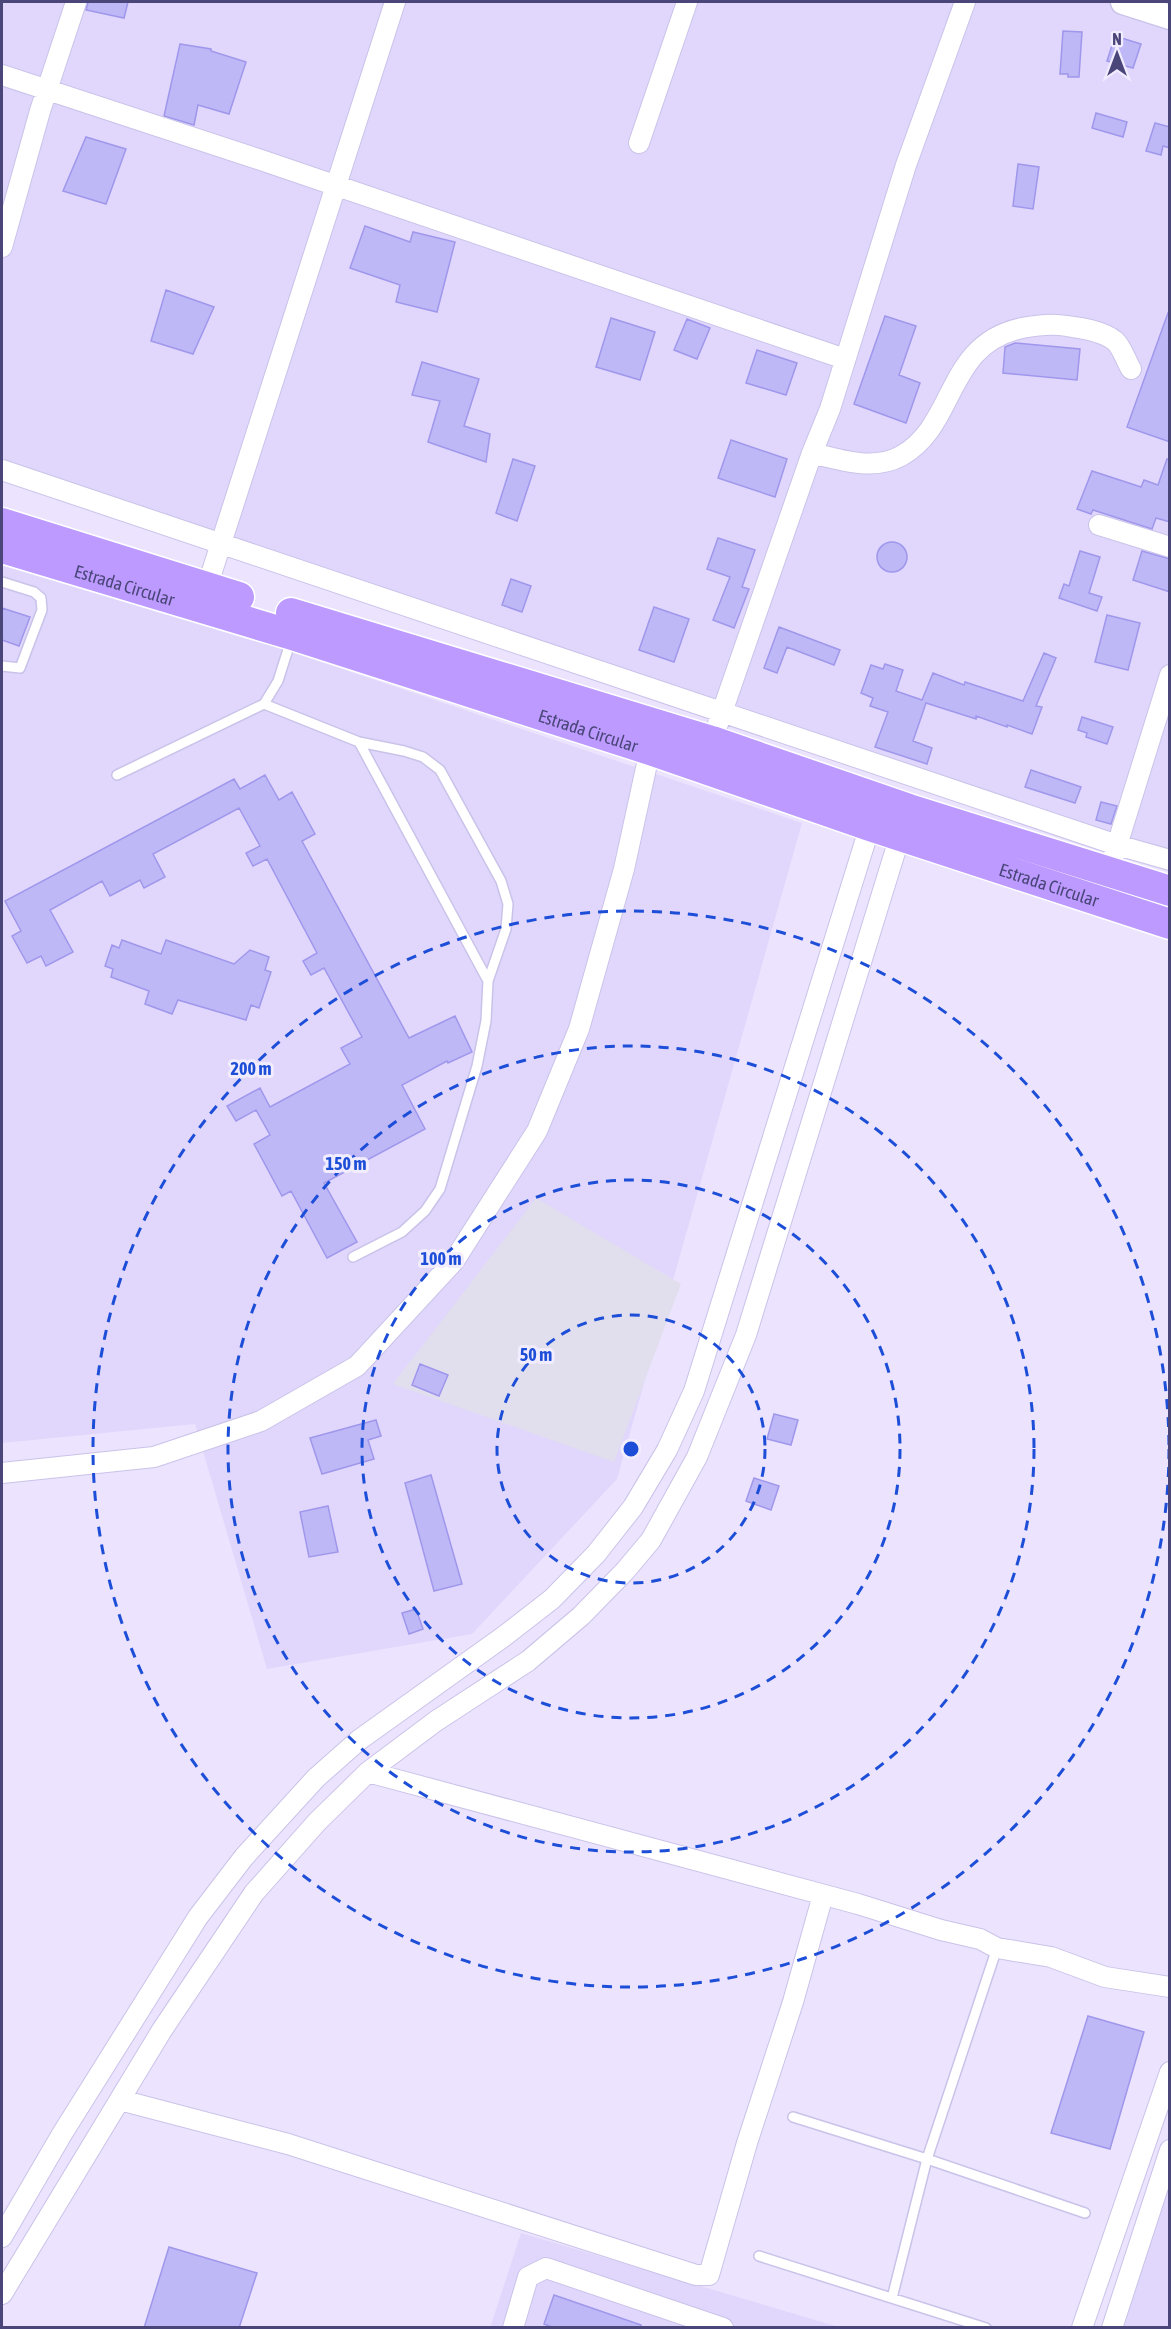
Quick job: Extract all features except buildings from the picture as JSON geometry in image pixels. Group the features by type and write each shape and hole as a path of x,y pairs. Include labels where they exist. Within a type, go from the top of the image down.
{"main road":[{"path":"2,523 712,741 891,818 1113,858 1170,891"},
{"name":"Estrada Circular","path":"2,548 292,635 650,750 891,818 1170,924"}],"street":[{"path":"2,247 47,88 76,2"},
{"path":"207,587 395,2"},
{"path":"639,143 687,2"},
{"path":"712,741 812,453 830,409 906,165 965,2"},
{"path":"1123,2 1170,17"},
{"path":"2,75 47,88 845,359"},
{"path":"812,453 850,462 877,463 899,458 916,447 934,423 970,358 1005,332 1038,325 1064,325 1090,330 1115,342 1131,369"},
{"path":"2,470 722,712 1113,858 1170,860"},
{"path":"1099,525 1170,547"},
{"path":"1113,858 1170,675"},
{"path":"2,1473 154,1457 261,1421 357,1366 454,1262 537,1131 579,1029 624,869 650,750"},
{"path":"2,2294 162,2030 254,1893 317,1822 368,1773 436,1721 528,1660 581,1616 625,1571 651,1540 698,1457 746,1335 891,818"},
{"path":"2,2237 62,2134 198,1917 244,1857 316,1778 359,1740 552,1599 596,1554 633,1507 667,1450 694,1391 891,818"},
{"path":"368,1773 823,1895 941,1930 980,1939 997,1948 1051,1956 1105,1977 1170,1987"},
{"path":"120,2100 288,2144 696,2275 709,2275 747,2143 794,2002 823,1895"},
{"path":"1082,2328 1170,2072"},
{"path":"1112,2328 1170,2150"},
{"path":"513,2328 528,2277 546,2268 723,2328"}],"lane":[{"path":"2,582 34,592 41,598 42,610 20,668 2,666"},
{"path":"117,775 264,704 278,681 292,635"},
{"path":"264,704 359,742 423,757 440,770 501,881 508,904 506,928 488,981 486,1021 477,1066 440,1189 425,1211 402,1232 353,1257"},
{"path":"359,742 488,981"},
{"path":"892,2298 927,2159 997,1948"},
{"path":"793,2117 927,2159 1085,2213"},
{"path":"759,2256 986,2328"}],"shaded area":[{"path":"2,2 1169,2 1169,865 2,470"},
{"path":"2,555 802,823 617,1479 472,1634 267,1669 195,1424 2,1443"},
{"path":"536,1198 681,1284 614,1462 393,1384"},
{"path":"1169,2160 1169,2327 1114,2327"},
{"path":"521,2233 839,2327 490,2328"}]}
